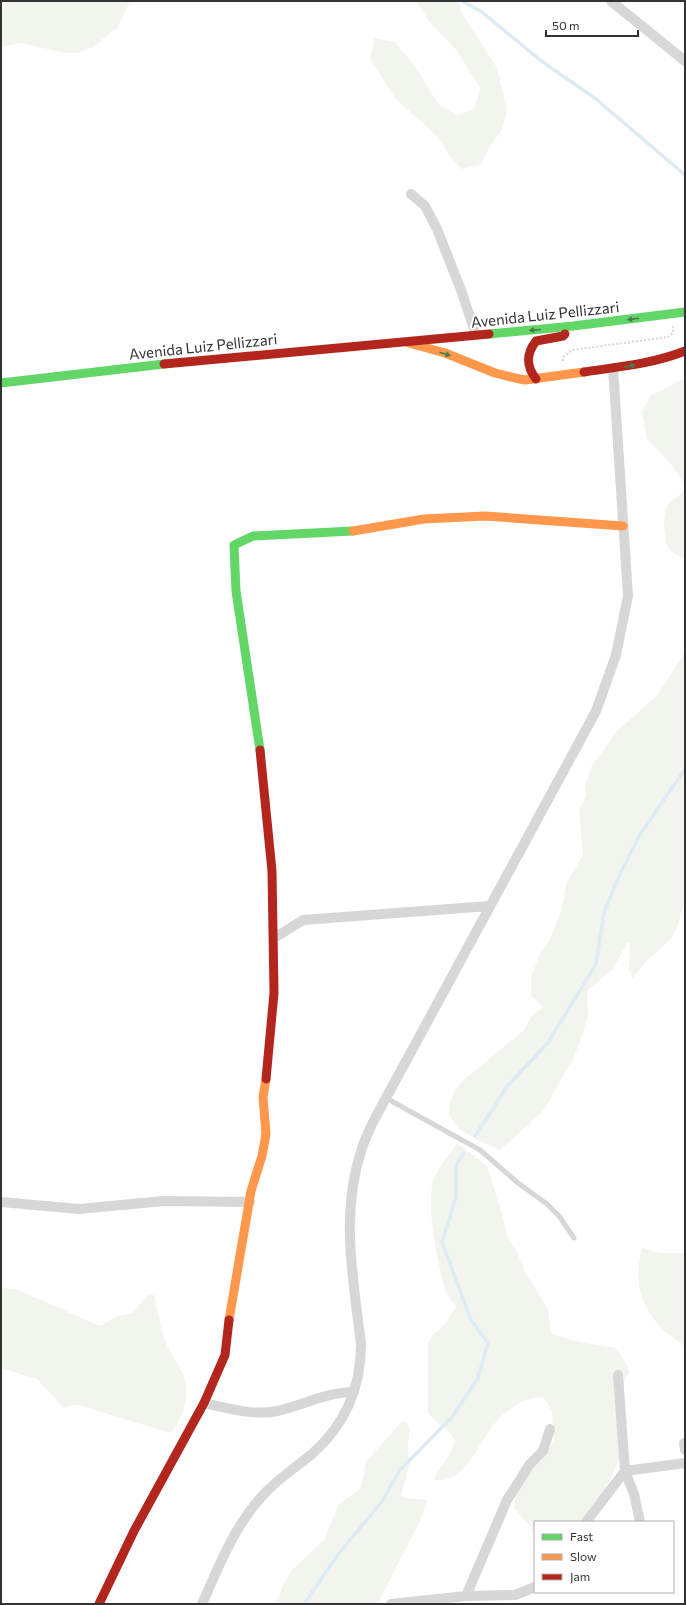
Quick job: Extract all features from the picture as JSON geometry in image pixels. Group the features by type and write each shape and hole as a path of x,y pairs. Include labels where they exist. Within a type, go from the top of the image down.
{"street":[{"path":"611,1 685,61"},
{"path":"411,194 426,206 437,229 461,290 476,335"},
{"name":"Avenida Luiz Pellizzari","path":"1,383 170,363 573,326 672,315 685,312"},
{"path":"536,379 527,365 528,354 532,345 536,341 563,336 573,326"},
{"name":"Avenida Luiz Pellizzari","path":"408,342 420,348 445,353 507,377 536,379 656,361 685,351"},
{"path":"202,1604 232,1539 253,1507 265,1493 323,1444 341,1420 354,1392 360,1366 361,1344 349,1240 350,1200 362,1148 368,1132 386,1098 596,711 610,674 621,636 628,596 613,368"},
{"path":"99,1604 134,1531 204,1402 224,1355 232,1296 250,1202 266,1134 263,1097 268,1070 274,993 272,871 261,755 236,590 234,545 253,536 354,531 424,519 485,516 623,526"},
{"path":"274,938 303,920 489,906"},
{"path":"1,1202 79,1209 164,1201 250,1202"},
{"path":"618,1375 625,1471 634,1494 640,1521"},
{"path":"204,1402 235,1411 275,1411 340,1392 354,1392"},
{"path":"466,1596 507,1500 530,1464 543,1451 550,1429"},
{"path":"587,1521 625,1471 685,1463"},
{"path":"391,1604 466,1596 515,1594 534,1587"}],"lane":[{"path":"386,1098 480,1150 518,1183 547,1204 559,1216 574,1238"}],"path":[{"path":"564,375 563,357 572,350 668,337 673,333 672,315"}],"shaded area":[{"path":"1,1 130,1 118,27 93,47 77,53 66,53 21,43 1,47"},
{"path":"416,1 458,1 462,13 497,68 507,110 502,130 490,146 481,165 462,169 449,155 437,136 395,98 370,58 375,38 395,42 414,65 439,105 458,115 475,108 480,88 457,51 429,21"},
{"path":"685,378 685,484 666,458 647,439 642,412 650,396"},
{"path":"685,489 685,558 674,554 667,545 664,528 664,515 667,506 671,501"},
{"path":"685,647 685,901 677,927 671,939 645,962 633,978 629,971 630,943 627,943 613,969 587,991 588,1014 584,1031 573,1059 544,1110 500,1150 459,1129 449,1115 450,1103 455,1090 465,1079 524,1030 531,1017 543,1007 531,995 531,979 538,958 550,939 562,909 566,884 583,855 579,811 586,796 585,787 591,767 618,730 657,696 683,655"},
{"path":"457,1143 487,1166 503,1217 507,1236 518,1254 525,1272 548,1309 551,1333 573,1341 616,1348 628,1367 629,1374 626,1376 624,1383 625,1434 619,1459 615,1471 595,1504 579,1521 534,1521 534,1531 514,1508 516,1492 521,1479 547,1453 554,1440 552,1411 544,1398 531,1398 511,1408 496,1422 463,1469 455,1476 445,1480 435,1480 435,1476 451,1452 455,1440 450,1433 435,1421 428,1413 428,1344 431,1337 445,1324 456,1307 446,1292 439,1267 433,1234 431,1201 432,1187 435,1176"},
{"path":"642,1248 660,1253 685,1253 685,1347 659,1325 651,1316 646,1305 639,1284 638,1272"},
{"path":"1,1288 14,1289 25,1293 100,1326 118,1316 133,1313 147,1295 154,1295 165,1340 181,1370 186,1386 183,1411 175,1427 170,1433 79,1405 63,1407 37,1379 1,1368"},
{"path":"402,1421 407,1423 410,1429 408,1443 409,1465 401,1495 406,1498 427,1500 420,1521 381,1597 380,1603 273,1604 279,1598 283,1585 292,1570 324,1540 339,1504 361,1488 366,1462"}],"waterway":[{"path":"462,1 482,12 540,60 596,99 685,175"},
{"path":"475,1136 509,1084 547,1044 596,964 604,912 619,876 639,836 685,769"},
{"path":"304,1604 337,1556 383,1500 399,1471 452,1417 478,1378 488,1343 471,1320 442,1242 456,1197 456,1165 464,1153"}],"traffic: fast":[{"path":"489,334 573,326 685,312"},
{"path":"1,383 164,364"},
{"path":"260,750 236,591 234,545 253,536 353,531"}],"traffic: slow":[{"path":"409,343 445,353 495,373 525,380 584,372"},
{"path":"353,531 424,519 485,516 623,526"},
{"path":"229,1320 251,1191 262,1156 266,1134 263,1097 266,1079"}],"traffic: jam":[{"path":"164,364 489,334"},
{"path":"536,379 530,369 528,360 530,351 536,341 563,336 565,334"},
{"path":"584,372 648,362 685,351"},
{"path":"260,750 272,871 274,993 266,1079"},
{"path":"99,1604 134,1531 204,1403 225,1355 229,1320"}]}
